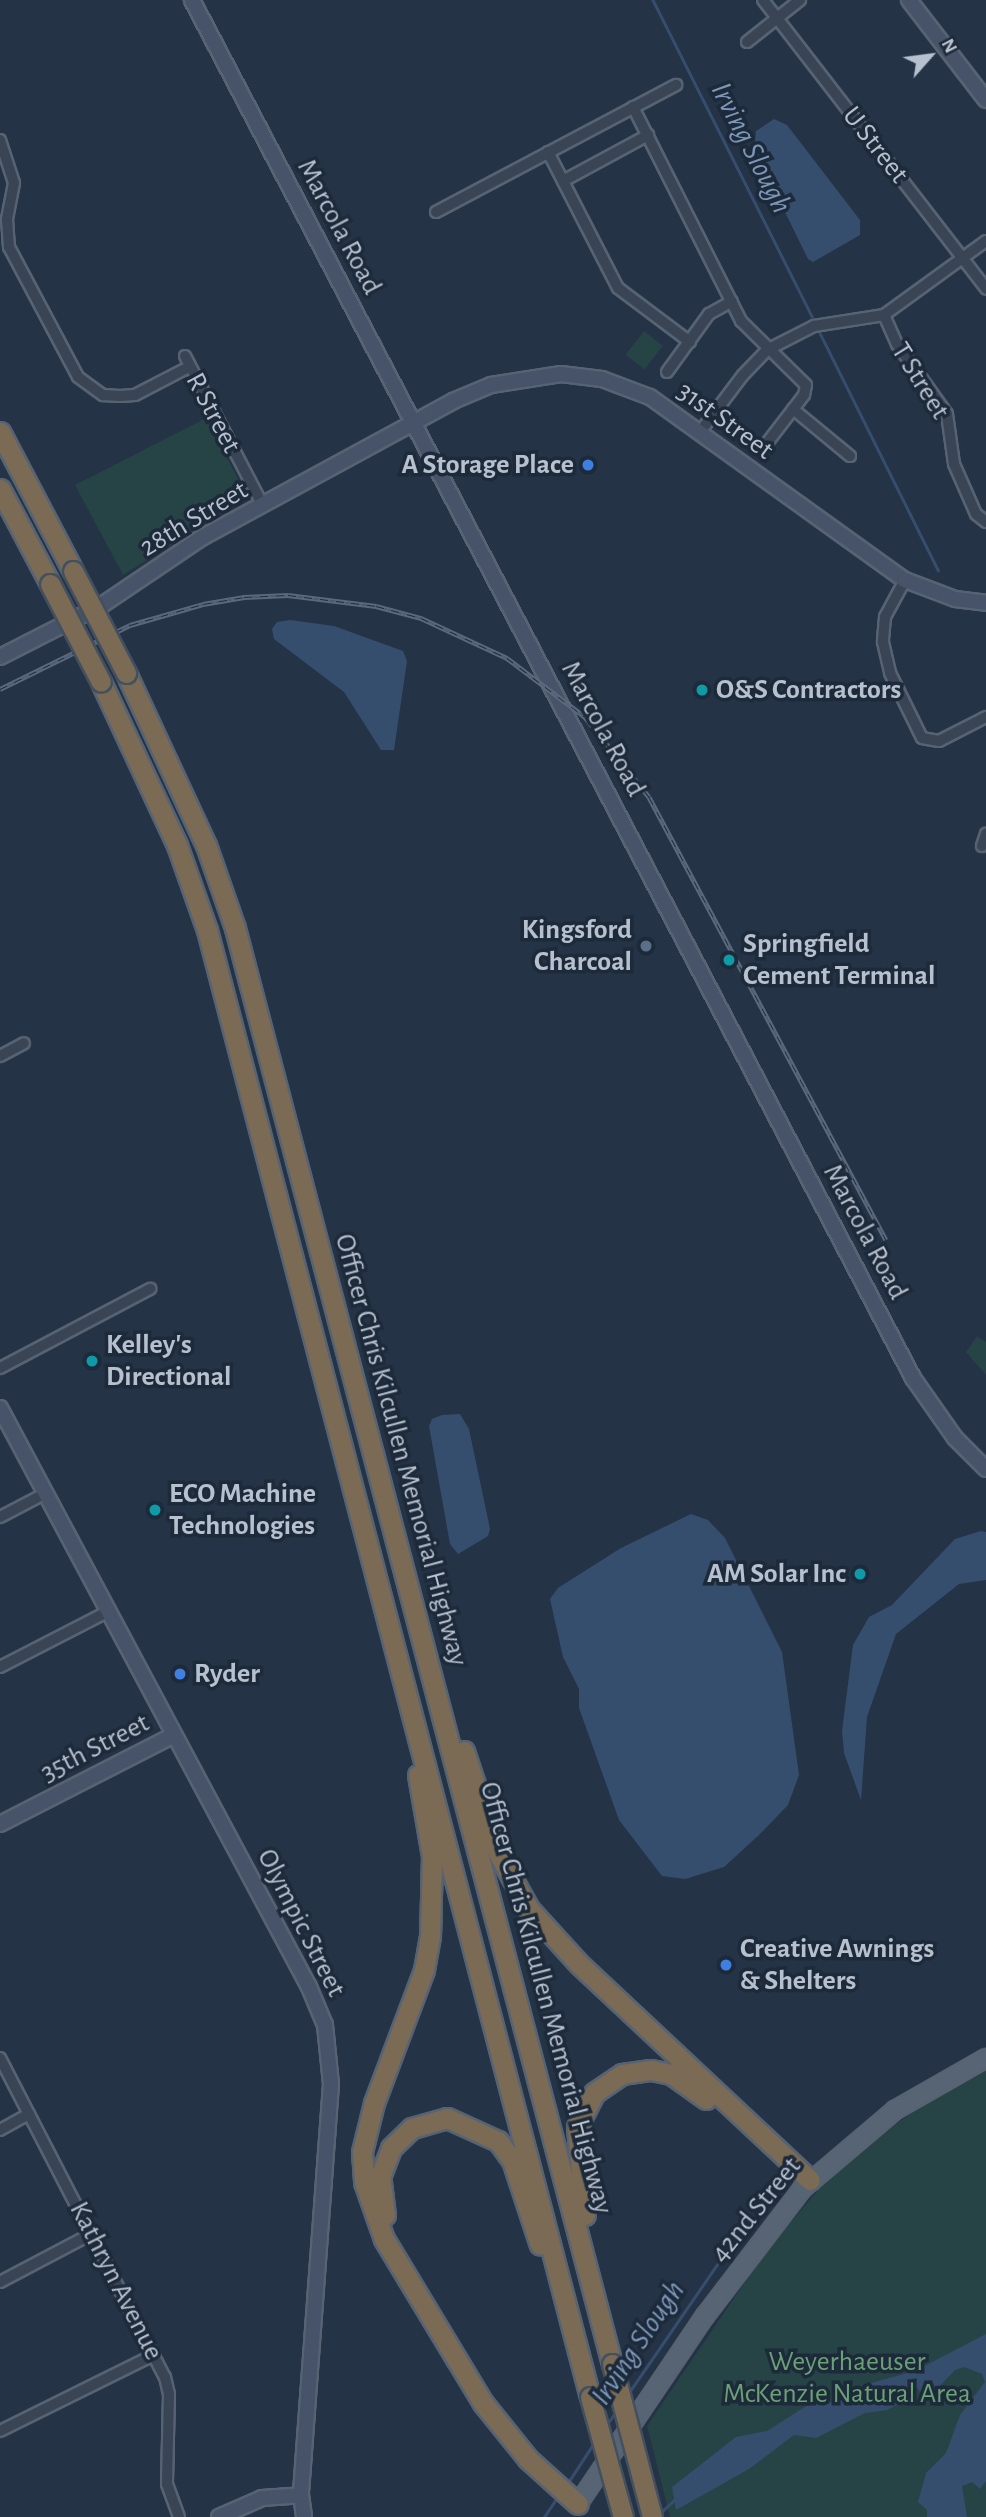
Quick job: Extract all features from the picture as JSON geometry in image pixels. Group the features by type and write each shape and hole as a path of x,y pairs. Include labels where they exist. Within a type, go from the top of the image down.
{"highway":[{"name":"Officer Chris Kilcullen Memorial Highway","path":"0,432 126,673 200,832 235,928 652,2517"},
{"name":"Officer Chris Kilcullen Memorial Highway","path":"0,489 101,682 177,845 207,930 623,2517"},
{"path":"412,1602 498,1853 529,1909 579,1964 806,2185"},
{"path":"396,1646 432,1856 433,1904 424,1970 374,2103 362,2152 373,2216 504,2432 574,2510"},
{"path":"597,2302 576,2153 577,2127 594,2093 608,2081 652,2070 691,2085 806,2185"},
{"path":"402,2266 380,2195 384,2162 412,2128 431,2120 447,2118 475,2126 498,2141 512,2160 581,2364"}],"main road":[{"name":"Marcola Road","path":"192,0 913,1378 955,1438 986,1469"},
{"path":"909,0 986,100"},
{"name":"31st Street","path":"414,422 491,385 561,374 603,379 650,397 905,580 955,599 986,603"},
{"name":"28th Street","path":"0,657 102,605 191,544 414,422"},
{"name":"Olympic Street","path":"0,1408 309,1987 330,2046 331,2084 301,2495 304,2517"},
{"name":"35th Street","path":"0,1824 174,1735"},
{"name":"42nd Street","path":"574,2510 705,2316 806,2185 895,2110 986,2058"},
{"path":"219,2517 262,2498 301,2495"}],"street":[{"name":"U Street","path":"763,0 986,289"},
{"path":"747,42 800,0"},
{"path":"436,212 676,85"},
{"path":"633,107 741,321 806,386 793,409 764,447"},
{"path":"563,181 648,135"},
{"name":"R Street","path":"0,139 13,183 7,219 9,247 78,377 103,395 135,395 187,362 262,506"},
{"path":"548,152 618,288 690,342"},
{"path":"700,432 743,374 768,350 814,326 884,315 986,241"},
{"path":"667,372 709,314 732,302"},
{"name":"T Street","path":"884,315 897,344 947,414 954,464 976,514 986,522"},
{"path":"793,409 850,456"},
{"path":"905,580 885,617 883,642 902,698 927,742 939,741 986,717"},
{"path":"982,846 986,834"},
{"path":"0,1056 24,1043"},
{"path":"0,1368 150,1289"},
{"path":"0,1517 46,1493"},
{"path":"0,1667 108,1611"},
{"name":"Kathryn Avenue","path":"0,2058 154,2354 169,2394 167,2484 179,2517"},
{"path":"0,2130 29,2114"},
{"path":"0,2282 91,2234"},
{"path":"0,2431 154,2354"}],"green space":[{"path":"644,331 663,346 644,369 626,355"},
{"path":"206,418 244,490 243,500 123,575 75,485"},
{"path":"977,1336 986,1342 986,1375 966,1352"},
{"name":"Weyerhaeuser McKenzie Natural Area","path":"986,2069 986,2517 670,2517 647,2426 766,2251 818,2190 869,2143 928,2101"}],"water":[{"path":"774,119 787,125 860,220 860,235 813,262 808,259 754,149 756,131"},
{"path":"290,620 334,626 403,651 407,661 394,750 381,750 344,692 274,639 272,629 277,622"},
{"path":"460,1414 469,1429 490,1529 488,1536 458,1554 450,1544 429,1426 432,1419 442,1415"},
{"path":"691,1514 708,1520 725,1538 782,1652 799,1775 788,1805 724,1867 685,1879 662,1876 619,1820 579,1708 579,1689 563,1657 550,1599 558,1588 621,1548"},
{"path":"986,1532 986,1580 959,1584 896,1634 867,1717 861,1800 844,1753 842,1731 853,1645 869,1617 892,1605 955,1539"},
{"path":"986,2334 986,2481 980,2489 972,2482 962,2486 967,2517 927,2517 927,2510 918,2502 926,2473 946,2453 960,2415 985,2382 982,2374 964,2367 955,2370 937,2389 940,2402 924,2399 917,2387 906,2394 905,2401 887,2410 865,2413 816,2438 794,2435 749,2469 676,2510 672,2487 736,2437 767,2431 811,2403 833,2402 853,2388 915,2371"}],"waterway":[{"name":"Irving Slough","path":"653,0 812,316"},
{"name":"Irving Slough","path":"820,333 938,570"},
{"name":"Irving Slough","path":"628,2394 742,2228"},
{"name":"Irving Slough","path":"606,2426 616,2411"},
{"name":"Irving Slough","path":"569,2481 594,2443"},
{"name":"Irving Slough","path":"544,2517 557,2498"},
{"path":"658,2515 676,2498"}],"railway":[{"path":"0,689 130,625 203,604 244,597 288,595 376,606 421,618 507,658 585,717 649,797 886,1240"}],"place":[{"name":"A Storage Place","path":"588,465"},
{"name":"O&S Contractors","path":"702,690"},
{"name":"Kingsford Charcoal","path":"646,946"},
{"name":"Springfield Cement Terminal","path":"729,960"},
{"name":"Kelley's Directional","path":"92,1361"},
{"name":"ECO Machine Technologies","path":"155,1510"},
{"name":"AM Solar Inc","path":"860,1574"},
{"name":"Ryder","path":"180,1674"},
{"name":"Creative Awnings & Shelters","path":"726,1965"}]}
